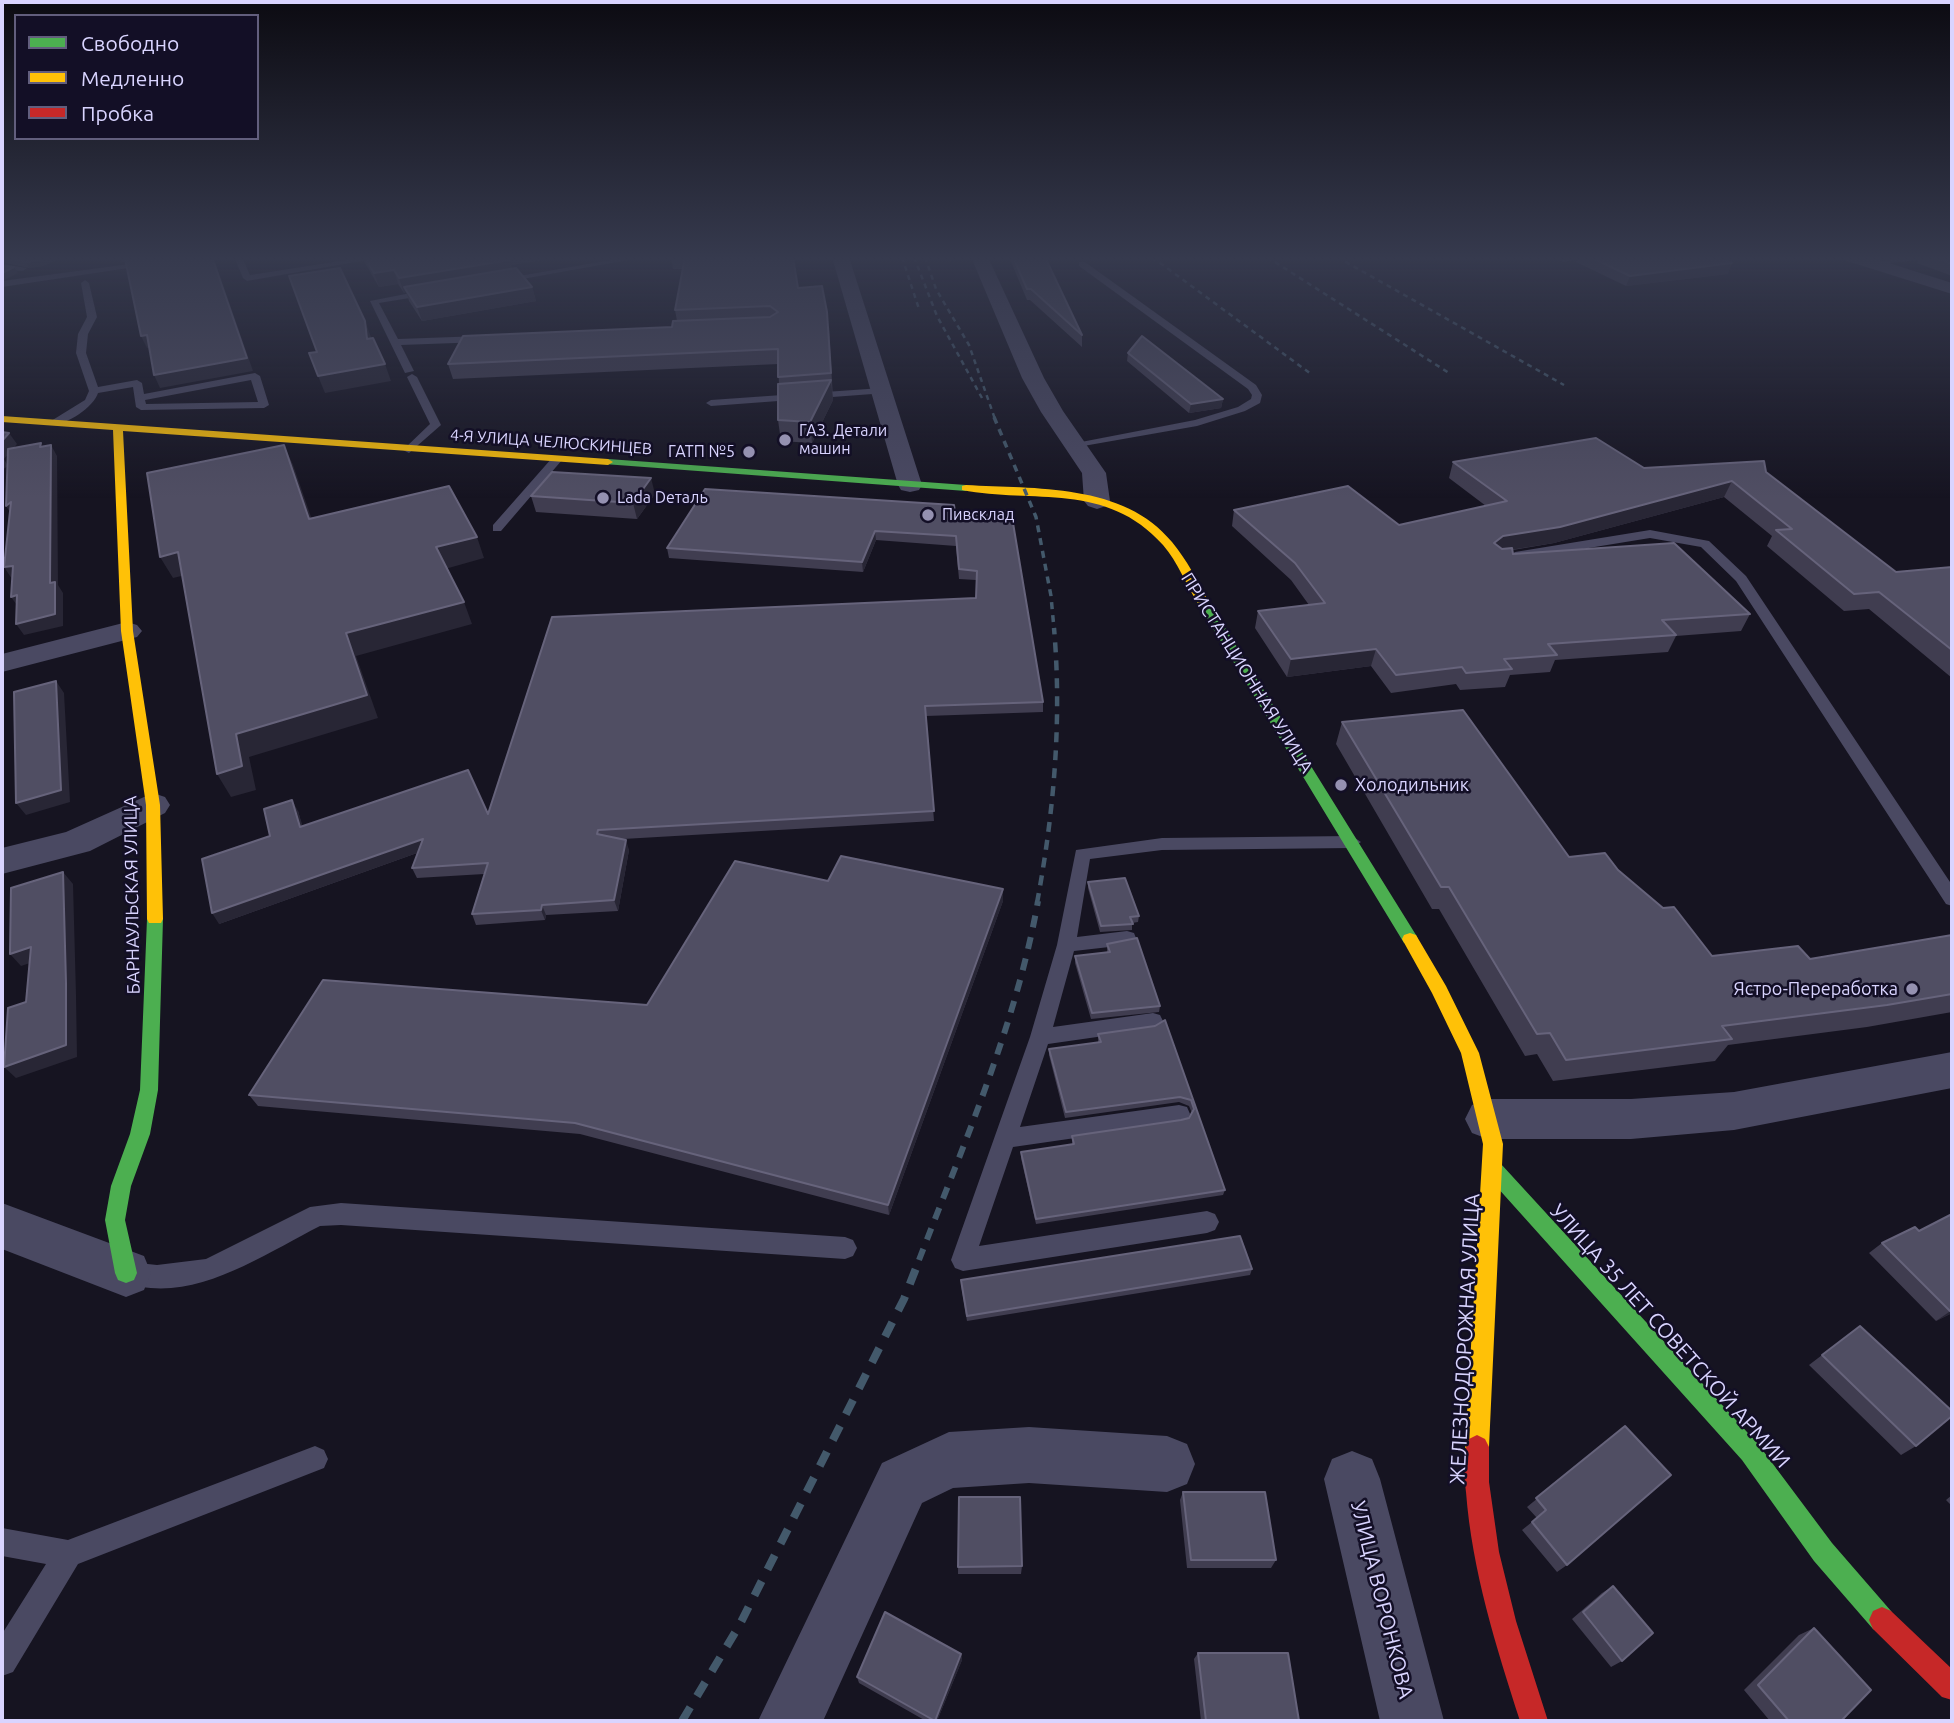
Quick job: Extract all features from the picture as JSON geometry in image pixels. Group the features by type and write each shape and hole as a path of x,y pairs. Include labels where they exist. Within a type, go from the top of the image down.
{"main road":[{"name":"4-Я УЛИЦА ЧЕЛЮСКИНЦЕВ","path":"2,419 1036,493 1097,500"},
{"name":"БАРНАУЛЬСКАЯ УЛИЦА","path":"118,428 127,631 153,804 155,951 149,1090 140,1134 121,1186 115,1220 126,1273"},
{"name":"ПРИСТАНЦИОННАЯ УЛИЦА","path":"1097,500 1123,508 1149,523 1167,543 1352,842 1440,991 1470,1054 1488,1119"},
{"name":"ЖЕЛЕЗНОДОРОЖНАЯ УЛИЦА","path":"1488,1119 1494,1170 1477,1455 1479,1517 1496,1601 1534,1721"},
{"name":"УЛИЦА 35 ЛЕТ СОВЕТСКОЙ АРМИИ","path":"1494,1170 1751,1452 1823,1552 1870,1609 1952,1687"}],"street":[{"path":"865,337 910,485"},
{"path":"1015,337 1052,412 1094,473 1097,500"},
{"path":"2,663 127,631"},
{"path":"2,861 77,842 153,804"},
{"path":"1488,1119 1630,1119 1734,1111 1952,1070"},
{"path":"2,1226 126,1273"},
{"path":"790,1721 902,1483 949,1460 1029,1455 1167,1464"},
{"name":"УЛИЦА ВОРОНКОВА","path":"1352,1479 1412,1721"}],"lane":[{"path":"55,424 90,402 94,391 80,353 82,337"},
{"path":"393,337 436,425 409,450"},
{"path":"1076,446 1214,418 1248,407 1256,401 1252,387 1183,337"},
{"path":"395,342 489,338"},
{"path":"94,391 137,383 139,398 141,407 264,405 255,376 139,398"},
{"path":"711,403 882,391"},
{"path":"497,528 556,460"},
{"path":"1497,559 1650,534 1705,544 1741,579 1952,899"},
{"path":"1207,1222 962,1260 1040,1037 1066,945 1083,854 1162,844 1352,842"},
{"path":"1066,945 1128,938"},
{"path":"1040,1037 1153,1021"},
{"path":"1005,1139 1179,1114"},
{"path":"126,1273 157,1277 208,1270 318,1215 341,1214 845,1248"},
{"path":"2,1542 68,1553 315,1460"},
{"path":"2,1661 68,1553"}],"building":[{"path":"147,337 240,337 247,358 154,375"},
{"path":"312,337 373,338 385,364 318,376 309,353 317,352"},
{"path":"462,337 829,337 831,373 778,377 778,349 448,364"},
{"path":"1144,337 1223,399 1191,404 1128,353"},
{"path":"831,380 810,422 778,420 778,384"},
{"path":"2,432 9,433 2,441"},
{"path":"1596,438 1644,468 1764,461 1766,472 1896,572 1952,567 1952,650 1879,592 1854,594 1776,530 1792,529 1732,481 1560,527 1503,536 1494,543 1502,549 1512,548 1513,554 1674,543 1750,614 1662,620 1676,635 1548,644 1557,655 1504,659 1512,669 1466,673 1462,667 1396,675 1376,649 1291,659 1258,611 1325,603 1295,563 1234,510 1348,486 1399,525 1507,501 1453,462"},
{"path":"41,443 40,447 51,445 50,583 55,582 55,614 16,624 17,595 11,597 13,566 4,567 11,502 6,506 8,449"},
{"path":"284,445 309,519 449,486 477,537 436,547 464,602 346,633 367,695 236,734 242,766 217,774 178,552 160,557 147,473"},
{"path":"552,472 651,478 633,503 531,496"},
{"path":"705,489 954,505 955,512 1011,511 1043,702 925,706 934,811 598,830 597,834 626,840 614,900 542,905 541,910 472,914 488,863 412,868 423,839 212,913 202,859 270,836 264,809 292,800 300,827 468,770 488,814 552,617 976,598 977,571 959,569 956,536 875,531 862,562 667,548"},
{"path":"56,681 61,790 16,803 14,692"},
{"path":"1463,710 1569,857 1605,853 1618,870 1663,908 1674,907 1712,956 1798,946 1810,959 1952,935 1952,994 1722,1026 1732,1039 1566,1060 1550,1033 1537,1034 1449,887 1441,887 1342,722"},
{"path":"841,856 1003,889 888,1205 575,1123 249,1095 323,980 647,1005 735,861 828,881"},
{"path":"63,872 66,1045 4,1067 8,1008 26,1002 31,947 10,954 11,888"},
{"path":"1125,878 1139,916 1130,917 1133,924 1101,926 1088,882"},
{"path":"1137,938 1160,1006 1092,1013 1075,956 1110,952 1107,944"},
{"path":"1165,1020 1225,1190 1036,1219 1021,1152 1074,1144 1072,1136 1181,1120 1189,1118 1194,1109 1191,1100 1180,1097 1066,1112 1049,1049 1101,1042 1098,1034 1155,1026"},
{"path":"1952,1214 1950,1311 1882,1243 1915,1227 1919,1231"},
{"path":"1240,1236 1252,1269 967,1316 961,1280"},
{"path":"1860,1326 1952,1411 1952,1416 1916,1446 1822,1355"},
{"path":"1625,1426 1671,1475 1567,1565 1532,1522 1546,1510 1536,1498"},
{"path":"1183,1492 1265,1492 1276,1560 1191,1560"},
{"path":"959,1497 1020,1497 1022,1566 958,1567"},
{"path":"1613,1586 1653,1633 1622,1661 1583,1612"},
{"path":"885,1612 961,1654 935,1721 857,1677"},
{"path":"1814,1628 1871,1690 1841,1721 1789,1721 1758,1685"},
{"path":"1198,1653 1288,1653 1299,1721 1206,1721"}],"railway":[{"path":"949,337 982,398"},
{"path":"965,337 995,419"},
{"path":"1261,337 1311,374"},
{"path":"1393,337 1449,373"},
{"path":"1480,337 1564,385"},
{"path":"994,417 1036,517 1051,596 1054,629"},
{"path":"1037,903 1055,766 1057,697 1054,628"},
{"path":"919,1260 1003,1038 1038,901"},
{"path":"682,1721 739,1626 904,1299 920,1258"}],"traffic: fast":[{"path":"608,462 966,488"},
{"path":"1203,602 1410,939"},
{"path":"126,1273 115,1220 121,1186 140,1134 149,1090 155,919"},
{"path":"1494,1170 1750,1452 1823,1552 1882,1620"}],"traffic: slow":[{"path":"2,419 608,462"},
{"path":"118,428 127,631 153,805 155,919"},
{"path":"966,488 1074,496 1125,511 1148,524 1167,543 1203,602"},
{"path":"1410,939 1440,991 1470,1053 1493,1144 1477,1447"}],"traffic: jam":[{"path":"1477,1447 1480,1518 1486,1552 1503,1621 1534,1721"},
{"path":"1882,1620 1952,1687"}],"place":[{"name":"ГАЗ. Детали машин","path":"785,440"},
{"name":"ГАТП №5","path":"749,452"},
{"name":"Lada Dеталь","path":"603,498"},
{"name":"Пивсклад","path":"928,515"},
{"name":"Холодильник","path":"1341,785"},
{"name":"Ястро-Переработка","path":"1912,989"}]}
